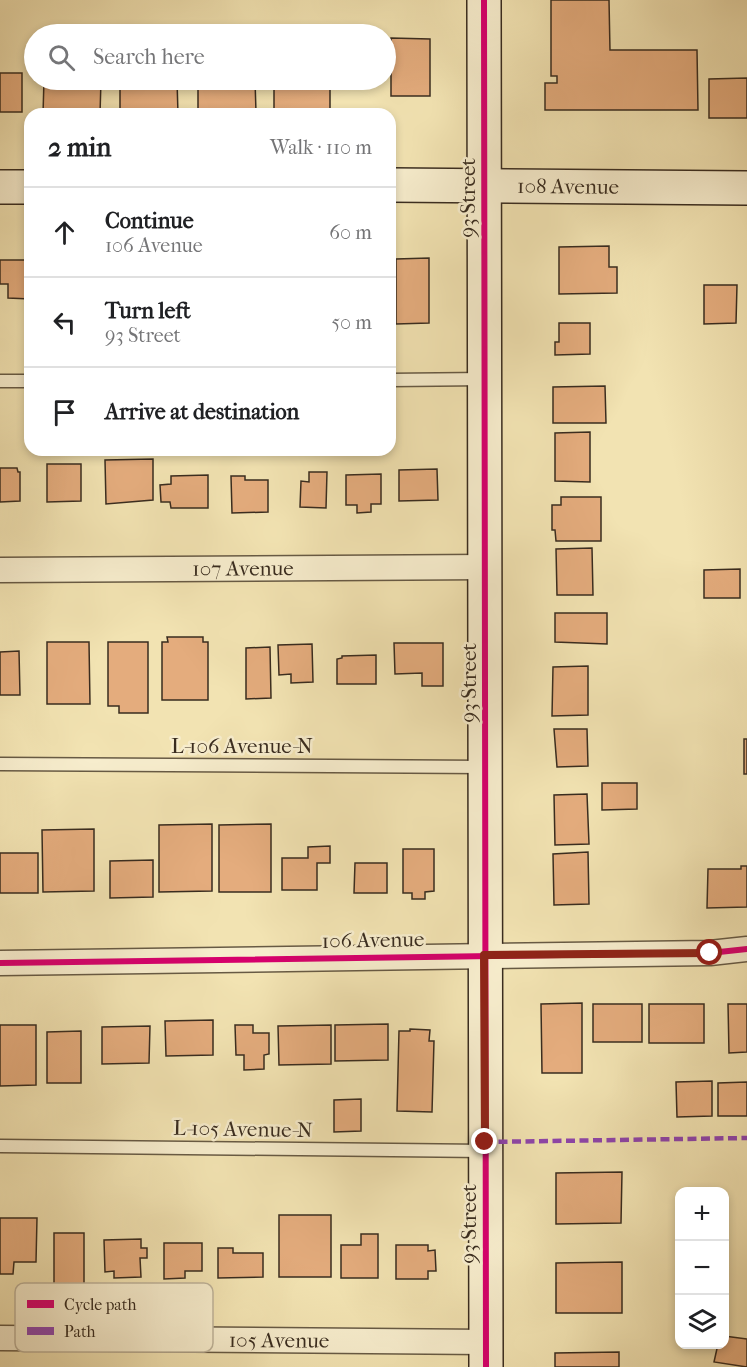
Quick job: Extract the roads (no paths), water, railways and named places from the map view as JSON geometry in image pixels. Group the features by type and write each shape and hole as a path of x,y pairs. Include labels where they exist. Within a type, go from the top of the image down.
{"street":[{"name":"93 Street","path":"484,0 486,1355"},
{"name":"108 Avenue","path":"396,185 747,188"},
{"path":"0,187 24,187"},
{"name":"107 Avenue","path":"0,570 486,567"},
{"name":"106 Avenue","path":"0,963 710,953 747,949"},
{"name":"105 Avenue","path":"0,1338 15,1339"},
{"name":"105 Avenue","path":"213,1345 486,1355"}],"lane":[{"path":"396,380 485,379"},
{"path":"0,381 24,381"},
{"name":"L-106 Avenue-N","path":"0,764 485,767"},
{"name":"L-105 Avenue-N","path":"0,1146 485,1151"}]}
